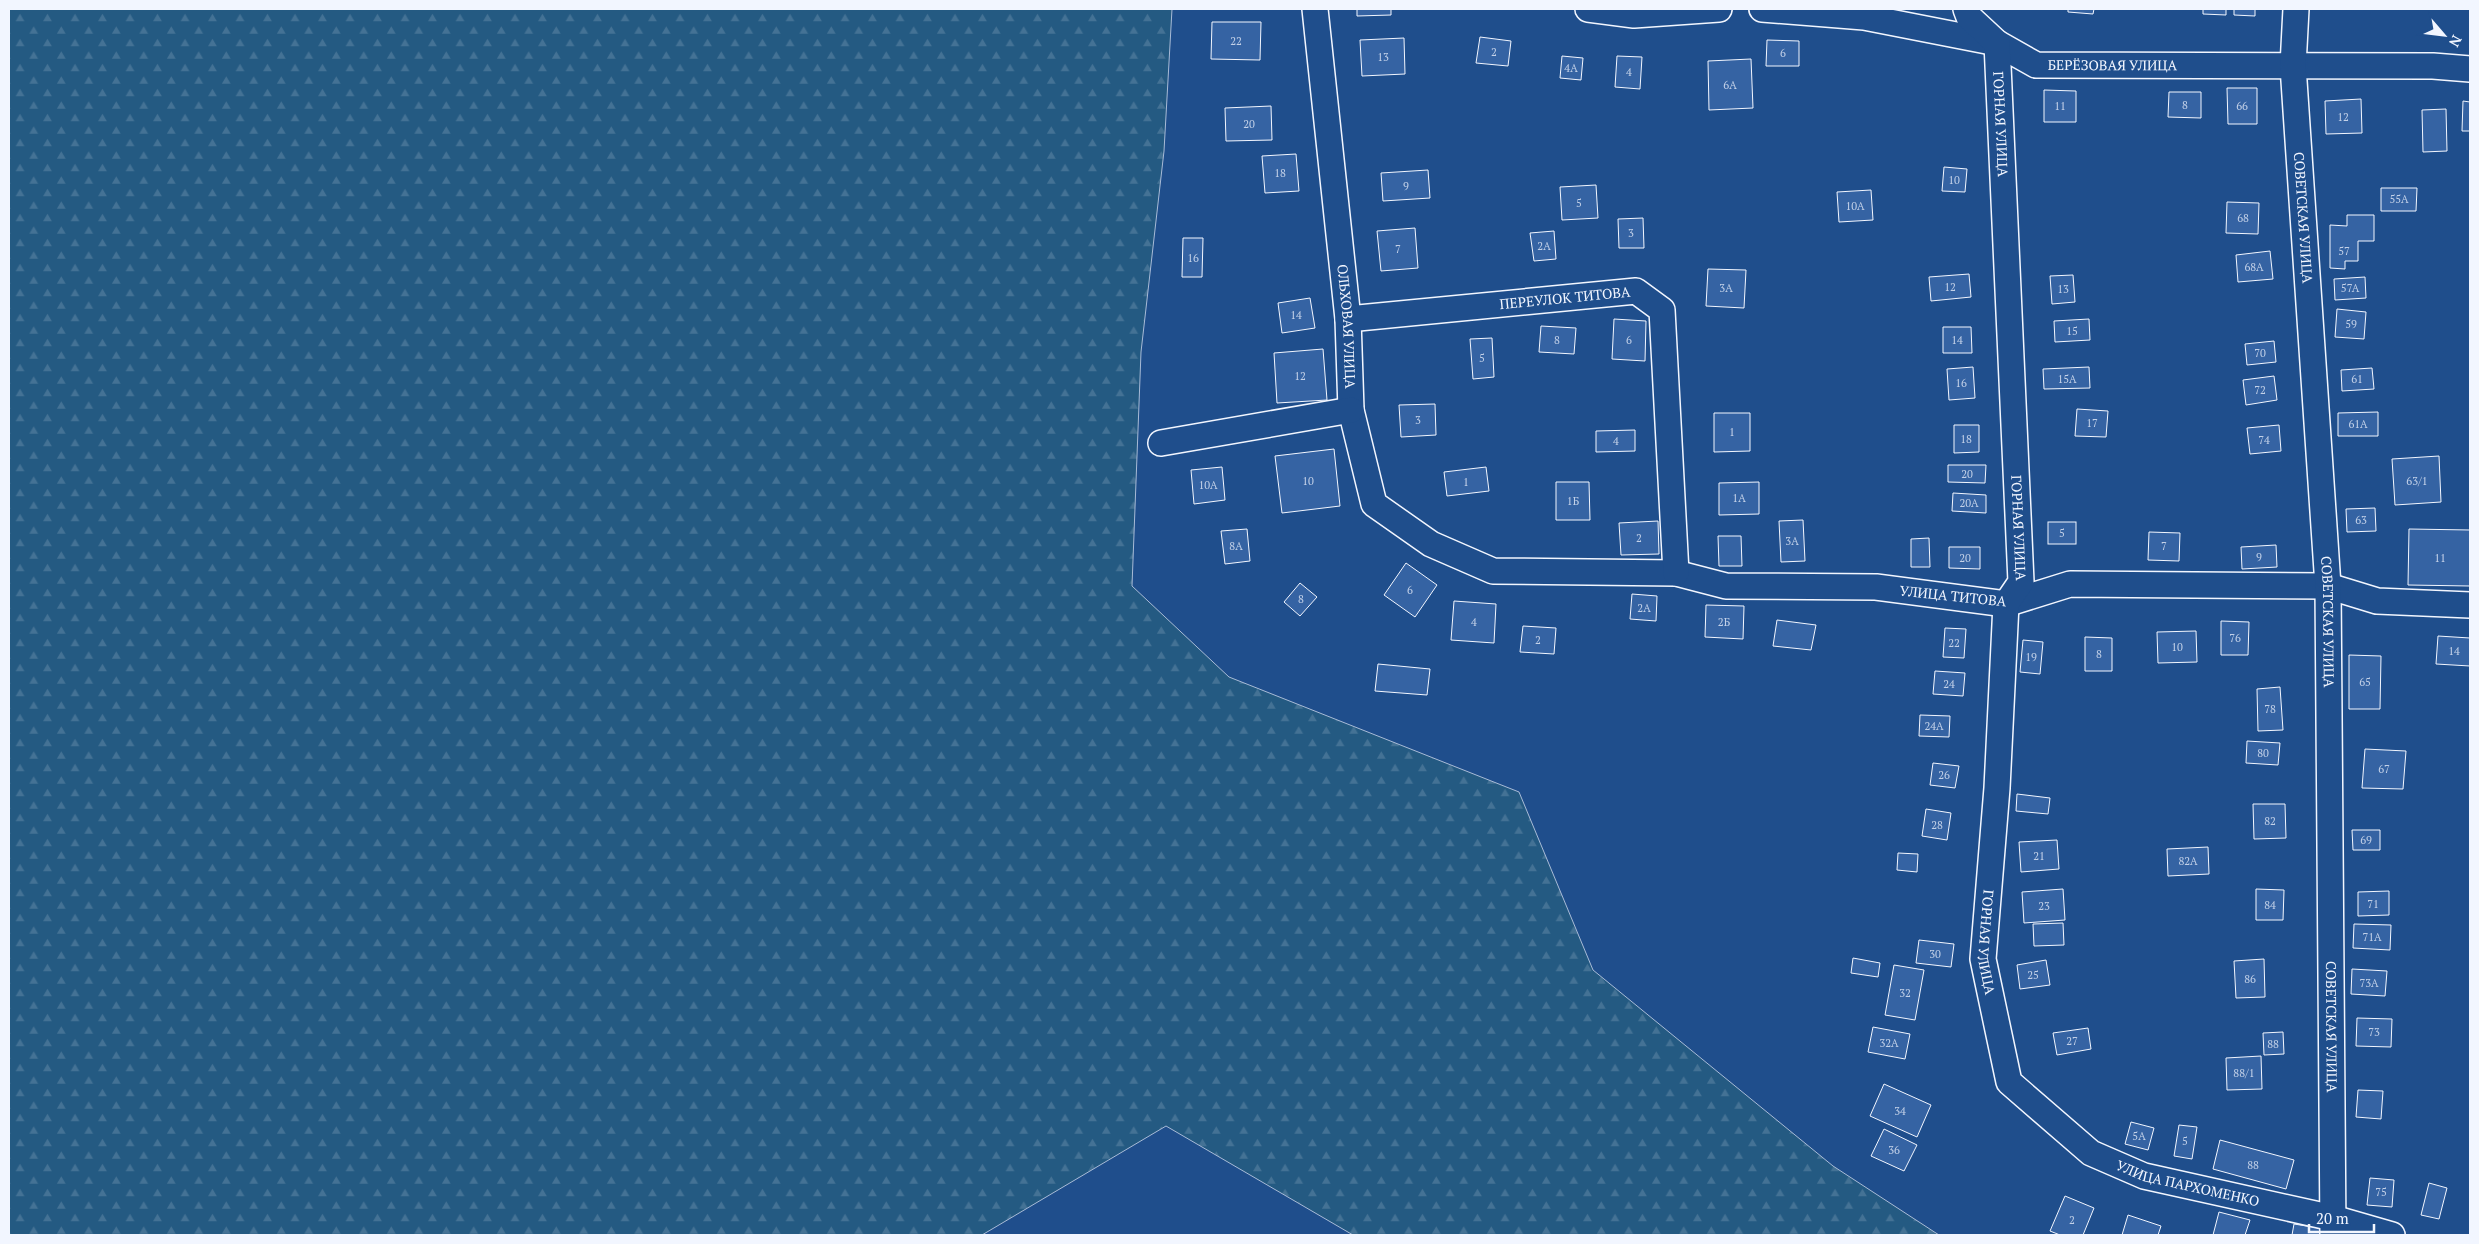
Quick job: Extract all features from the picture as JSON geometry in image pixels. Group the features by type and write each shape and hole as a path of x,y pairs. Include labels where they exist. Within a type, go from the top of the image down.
{"street":[{"name":"ОЛЬХОВАЯ УЛИЦА","path":"1315,9 1348,319 1351,410 1374,504 1431,544 1493,571"},
{"path":"1588,9 1634,15 1719,9"},
{"name":"БЕРЁЗОВАЯ УЛИЦА","path":"1762,9 1864,17 1997,42 2036,65 2433,66 2470,69"},
{"path":"1966,9 1969,17 1997,42"},
{"name":"СОВЕТСКАЯ УЛИЦА","path":"2296,9 2293,66 2328,586 2333,1227"},
{"name":"ГОРНАЯ УЛИЦА","path":"1997,42 2021,582 2006,604 1997,788 1983,959 2009,1082"},
{"name":"ПЕРЕУЛОК ТИТОВА","path":"1348,319 1636,291 1662,310 1676,573"},
{"path":"1161,443 1351,410"},
{"name":"УЛИЦА ТИТОВА","path":"1493,571 1676,573 1726,586 1876,586 2006,604 2070,584 2328,586 2377,601 2470,605"},
{"name":"УЛИЦА ПАРХОМЕНКО","path":"2009,1082 2091,1153 2144,1176 2333,1227 2392,1235"}],"green space":[{"path":"9,9 1172,9 1164,151 1141,352 1132,586 1229,677 1519,792 1593,970 1833,1166 1939,1235 1353,1235 1166,1126 982,1235 9,1235"}],"building":[{"path":"1357,9 1391,9 1391,15 1357,16"},
{"path":"2068,9 2094,9 2093,14 2068,12"},
{"path":"2203,9 2226,9 2226,15 2203,14"},
{"path":"2234,9 2255,9 2255,16 2234,15"},
{"path":"1212,22 1261,22 1260,60 1211,59"},
{"path":"1480,37 1511,41 1508,66 1476,63"},
{"path":"1404,38 1405,74 1362,76 1360,40"},
{"path":"1767,40 1799,41 1799,66 1766,66"},
{"path":"1562,56 1583,58 1581,80 1560,78"},
{"path":"1617,56 1642,57 1640,89 1615,87"},
{"path":"1751,59 1753,108 1709,110 1708,61"},
{"path":"2227,88 2257,88 2257,124 2228,124"},
{"path":"2044,90 2076,91 2076,122 2044,122"},
{"path":"2169,92 2201,92 2201,118 2168,117"},
{"path":"2361,99 2362,133 2326,134 2325,101"},
{"path":"2463,101 2470,102 2470,131 2462,131"},
{"path":"1271,106 1272,140 1226,141 1225,108"},
{"path":"2446,109 2447,151 2423,152 2422,110"},
{"path":"1296,154 1299,191 1265,193 1262,156"},
{"path":"1944,167 1967,169 1965,192 1942,191"},
{"path":"1428,170 1430,198 1383,201 1381,173"},
{"path":"1596,185 1598,218 1562,220 1560,187"},
{"path":"2381,188 2417,188 2416,211 2381,211"},
{"path":"1871,190 1873,220 1839,222 1837,192"},
{"path":"2227,202 2259,203 2258,234 2226,233"},
{"path":"2347,215 2374,215 2374,241 2358,241 2358,261 2345,261 2345,269 2330,268 2330,225 2347,226"},
{"path":"1643,218 1644,248 1619,248 1618,219"},
{"path":"1415,228 1418,268 1381,271 1377,231"},
{"path":"1554,231 1556,259 1534,261 1530,233"},
{"path":"1183,238 1203,238 1202,277 1182,277"},
{"path":"2270,251 2273,279 2238,282 2236,255"},
{"path":"1708,269 1746,270 1744,308 1706,306"},
{"path":"1969,274 1971,297 1931,301 1929,277"},
{"path":"2073,275 2075,302 2052,304 2050,276"},
{"path":"2365,277 2366,298 2335,300 2334,279"},
{"path":"1310,298 1315,328 1282,333 1278,303"},
{"path":"2337,309 2366,312 2364,339 2335,337"},
{"path":"1614,319 1646,321 1645,361 1612,359"},
{"path":"2089,319 2090,340 2055,342 2054,321"},
{"path":"1541,326 1576,328 1574,354 1539,352"},
{"path":"1943,327 1971,327 1972,353 1943,353"},
{"path":"1492,338 1494,377 1473,379 1470,339"},
{"path":"2274,341 2276,362 2247,365 2245,344"},
{"path":"1323,349 1327,400 1277,403 1274,353"},
{"path":"1973,367 1975,398 1949,400 1947,369"},
{"path":"2089,367 2090,388 2044,389 2043,369"},
{"path":"2372,368 2374,389 2342,391 2341,370"},
{"path":"2274,376 2277,400 2246,405 2243,380"},
{"path":"1435,404 1436,435 1401,437 1399,405"},
{"path":"2077,409 2108,411 2106,437 2075,436"},
{"path":"2378,412 2378,436 2338,436 2338,413"},
{"path":"1714,413 1750,413 1750,451 1714,452"},
{"path":"1954,425 1979,425 1979,452 1954,453"},
{"path":"2279,425 2281,451 2250,454 2247,428"},
{"path":"1635,430 1635,451 1596,452 1596,431"},
{"path":"1334,449 1340,506 1282,513 1275,456"},
{"path":"2439,456 2441,502 2395,505 2392,459"},
{"path":"1948,465 1986,465 1985,483 1948,482"},
{"path":"1222,467 1225,500 1194,504 1191,470"},
{"path":"1486,467 1489,491 1447,496 1444,472"},
{"path":"1556,482 1589,482 1590,520 1556,520"},
{"path":"1759,482 1759,514 1719,515 1719,483"},
{"path":"1953,493 1986,495 1986,513 1952,511"},
{"path":"2375,508 2376,531 2347,532 2346,509"},
{"path":"1803,520 1805,561 1781,562 1779,521"},
{"path":"1658,521 1659,554 1621,555 1619,523"},
{"path":"2048,522 2076,522 2076,544 2048,544"},
{"path":"1247,529 1250,561 1225,564 1221,531"},
{"path":"2409,529 2470,530 2470,586 2408,585"},
{"path":"2149,532 2180,533 2179,561 2148,560"},
{"path":"1718,536 1741,536 1742,566 1719,566"},
{"path":"1929,538 1930,567 1911,567 1911,539"},
{"path":"2276,545 2277,567 2242,569 2241,547"},
{"path":"1949,547 1980,547 1980,569 1949,568"},
{"path":"1406,563 1437,585 1415,617 1384,595"},
{"path":"1300,583 1317,597 1300,616 1284,602"},
{"path":"1632,594 1657,596 1656,621 1630,619"},
{"path":"1454,601 1496,604 1494,643 1451,640"},
{"path":"1706,605 1744,606 1743,639 1705,637"},
{"path":"1777,620 1816,625 1811,650 1773,646"},
{"path":"2221,621 2249,622 2248,655 2221,655"},
{"path":"1523,626 1556,628 1554,654 1520,652"},
{"path":"1945,628 1966,629 1964,658 1943,657"},
{"path":"2196,631 2197,662 2158,663 2157,632"},
{"path":"2438,636 2470,638 2470,666 2436,664"},
{"path":"2085,637 2112,638 2112,671 2085,671"},
{"path":"2023,640 2043,642 2040,674 2020,672"},
{"path":"2349,655 2381,656 2380,709 2349,709"},
{"path":"1378,664 1430,669 1427,695 1375,691"},
{"path":"1935,671 1965,673 1963,696 1933,694"},
{"path":"2280,687 2283,730 2258,731 2257,689"},
{"path":"1920,715 1950,716 1949,737 1919,736"},
{"path":"2247,741 2280,743 2278,765 2246,763"},
{"path":"2365,749 2406,751 2403,789 2362,788"},
{"path":"1933,763 1959,766 1955,788 1930,785"},
{"path":"2017,794 2050,798 2048,814 2016,811"},
{"path":"2253,804 2285,804 2286,838 2254,839"},
{"path":"1926,809 1951,813 1947,840 1922,836"},
{"path":"2352,830 2380,830 2380,850 2353,850"},
{"path":"2057,840 2059,869 2021,872 2019,842"},
{"path":"2208,847 2209,874 2168,876 2167,849"},
{"path":"1898,853 1918,854 1917,872 1897,870"},
{"path":"2063,889 2065,920 2024,923 2022,892"},
{"path":"2256,889 2284,890 2283,920 2256,920"},
{"path":"2389,891 2389,915 2358,916 2358,892"},
{"path":"2063,923 2064,945 2034,946 2033,924"},
{"path":"2354,924 2391,925 2390,950 2353,948"},
{"path":"1919,940 1954,944 1951,967 1916,963"},
{"path":"1853,958 1880,963 1878,977 1851,973"},
{"path":"2264,959 2265,997 2236,998 2234,961"},
{"path":"2046,960 2050,985 2020,989 2017,965"},
{"path":"1894,965 1924,970 1915,1020 1885,1015"},
{"path":"2352,969 2387,971 2385,996 2351,994"},
{"path":"2357,1018 2392,1019 2391,1047 2356,1046"},
{"path":"1873,1027 1910,1034 1905,1059 1868,1052"},
{"path":"2088,1028 2091,1049 2057,1055 2053,1033"},
{"path":"2283,1032 2284,1054 2264,1055 2263,1033"},
{"path":"2261,1056 2262,1089 2227,1090 2226,1058"},
{"path":"1884,1084 1931,1105 1917,1137 1870,1116"},
{"path":"2358,1090 2383,1091 2381,1119 2356,1117"},
{"path":"2131,1122 2154,1128 2148,1150 2125,1144"},
{"path":"2179,1125 2197,1127 2192,1159 2174,1156"},
{"path":"1884,1129 1917,1145 1904,1171 1871,1156"},
{"path":"2220,1140 2294,1160 2286,1189 2213,1169"},
{"path":"2370,1178 2394,1180 2392,1207 2367,1205"},
{"path":"2429,1183 2447,1188 2439,1219 2421,1215"},
{"path":"2065,1196 2094,1208 2083,1235 2060,1235 2050,1231"},
{"path":"2219,1212 2250,1220 2245,1235 2213,1235"},
{"path":"2128,1215 2161,1226 2158,1235 2122,1235"},
{"path":"2294,1224 2325,1229 2324,1235 2292,1235"}]}
